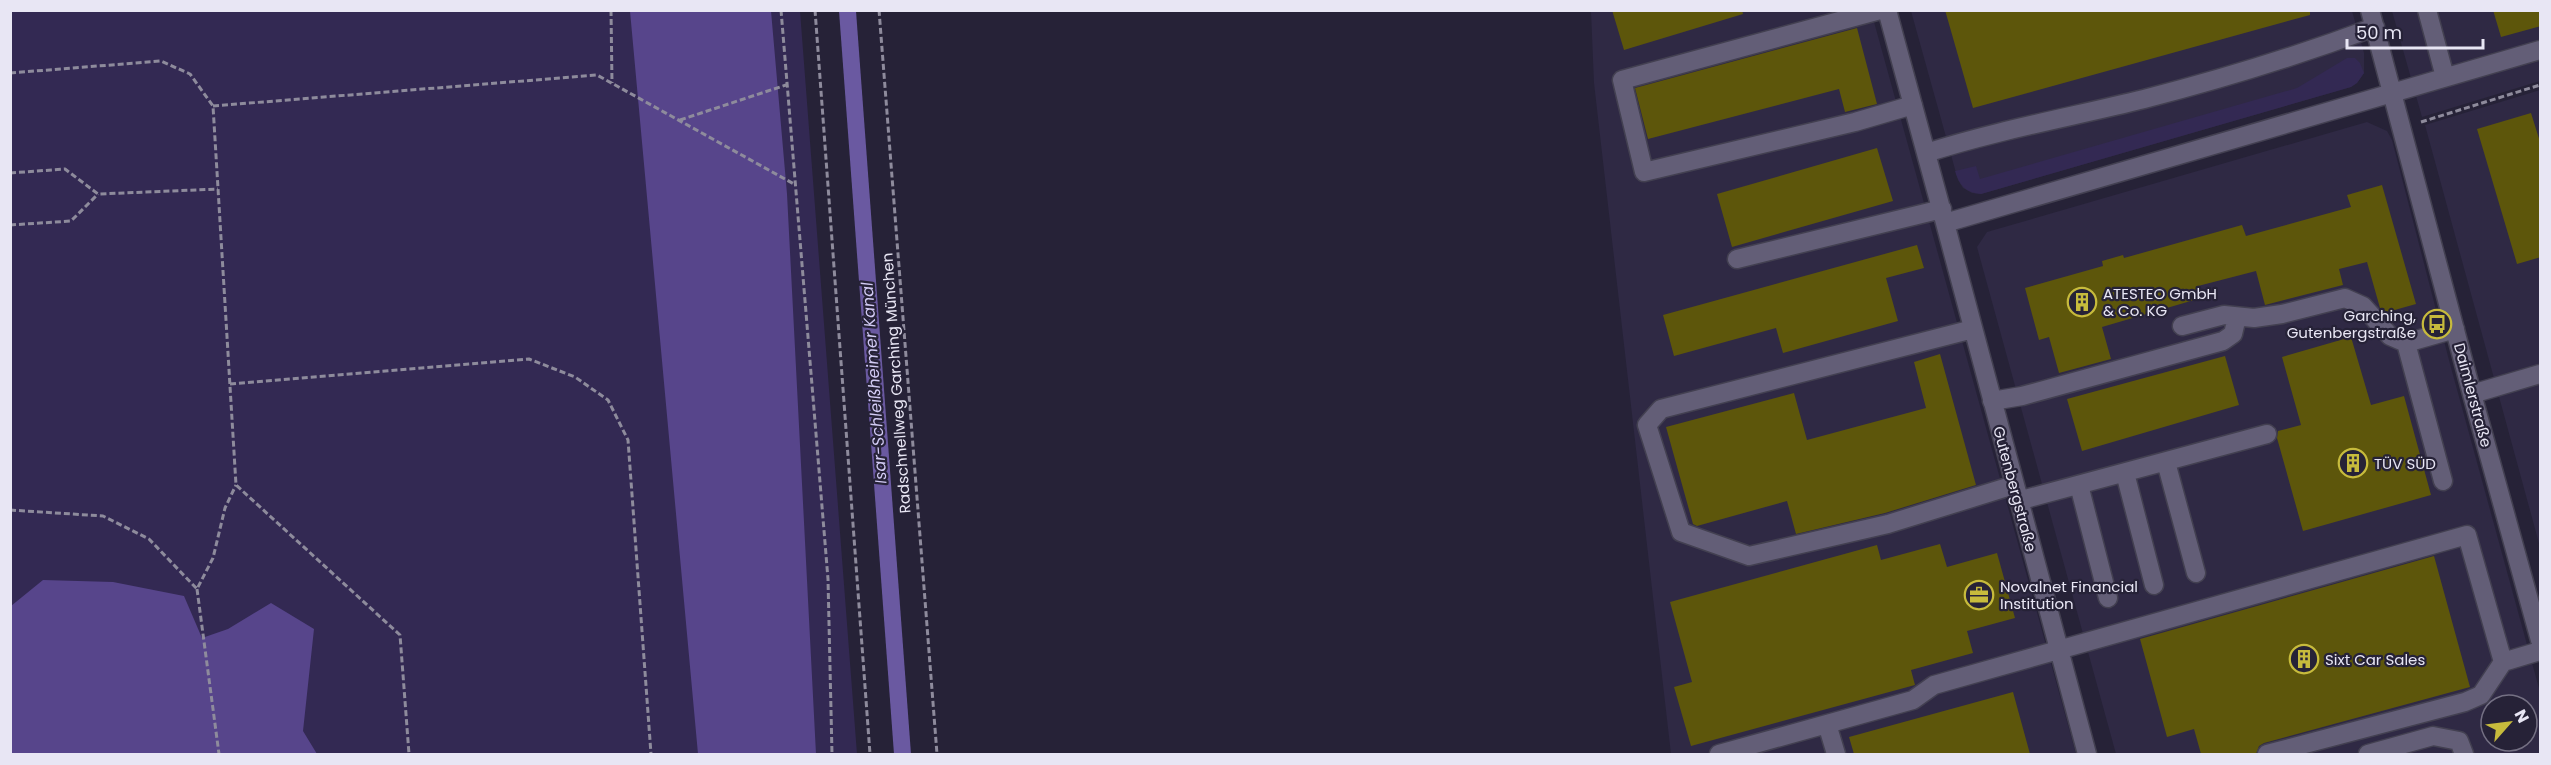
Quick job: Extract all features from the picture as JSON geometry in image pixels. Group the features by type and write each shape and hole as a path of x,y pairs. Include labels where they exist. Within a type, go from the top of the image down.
{"street":[{"path":"1881,10 1622,80 1644,172 1855,122 1913,105"},
{"name":"Gutenbergstraße","path":"1887,10 2087,754"},
{"path":"2427,10 2445,77"},
{"path":"1926,153 1986,135 2144,99 2304,53 2373,19"},
{"name":"Daimlerstraße","path":"2373,19 2472,394 2541,640"},
{"path":"1737,259 1880,223 1944,216 2541,50"},
{"path":"2182,326 2224,315 2254,318 2282,314 2345,298 2363,306 2390,336 2406,343 2455,329"},
{"path":"1992,402 2022,396 2137,362 2223,341 2232,334 2237,317"},
{"path":"1973,329 1660,409 1647,425 1681,532 1749,556 2016,493 2079,485 2267,435"},
{"path":"2406,343 2443,481"},
{"path":"2472,394 2541,374"},
{"path":"2166,462 2196,573"},
{"path":"2125,473 2154,585"},
{"path":"2079,485 2108,598"},
{"path":"1719,754 1913,700 1934,685 2468,535 2503,662"},
{"path":"2267,754 2465,702 2481,695 2503,662 2541,651"},
{"path":"1827,724 1836,754"},
{"path":"2368,754 2433,736 2459,741 2464,754"}],"path":[{"path":"611,10 612,83"},
{"path":"781,10 828,579 832,754"},
{"path":"815,10 870,754"},
{"name":"Radschnellweg Garching München","path":"879,10 937,754"},
{"path":"10,72 161,61 190,74 213,106 236,485 225,508 213,558 197,589 219,754"},
{"path":"213,106 597,75 795,184"},
{"path":"679,121 786,85"},
{"path":"2421,122 2541,85"},
{"path":"10,173 65,169 98,194 218,189"},
{"path":"10,225 72,221 98,194"},
{"path":"230,384 529,359 575,377 608,400 628,440 651,754"},
{"path":"236,485 400,635 409,754"},
{"path":"10,510 103,516 149,538 197,589"}],"shaded area":[{"path":"10,11 800,11 857,754 11,754"},
{"path":"630,11 771,11 787,194 816,754 698,754"},
{"path":"1591,11 1871,11 2076,754 1671,754 1594,83"},
{"path":"1911,11 2352,11 2364,53 2364,73 2351,87 1981,194 1972,193 1963,188 1958,180"},
{"path":"2392,11 2540,11 2540,81 2422,117"},
{"path":"2347,58 2355,58 2364,73 2351,87 1981,194 1971,192 1964,187 1955,171 1976,166 1980,179 2297,88"},
{"path":"2540,90 2540,547 2425,125"},
{"path":"2367,122 2387,131 2392,140 2450,364 2540,692 2540,754 2116,754 1977,247 1987,232"},
{"path":"43,580 113,582 184,596 202,638 228,629 271,603 314,629 303,731 317,754 11,754 11,606"}],"water":[{"name":"Isar-Schleißheimer Kanal","path":"839,11 856,11 911,754 894,754"}],"building":[{"path":"1612,10 1742,10 1743,14 1624,50"},
{"path":"1945,10 2310,10 2310,15 1973,108"},
{"path":"2493,10 2541,10 2541,26 2501,37"},
{"path":"1857,28 1877,104 1845,112 1839,89 1648,139 1635,88"},
{"path":"2531,113 2541,145 2541,257 2517,264 2477,129"},
{"path":"1877,148 1893,201 1732,247 1717,194"},
{"path":"2382,185 2416,304 2384,313 2380,308 2367,262 2339,269 2343,285 2265,305 2256,271 2198,286 2201,298 2102,327 2111,359 2059,373 2049,337 2039,340 2025,288 2103,266 2102,261 2123,255 2124,258 2242,225 2246,236 2351,207 2347,195"},
{"path":"1917,245 1924,268 1886,278 1898,321 1783,353 1776,328 1674,356 1663,315"},
{"name":"TÜV SÜD","path":"2351,337 2371,405 2404,396 2431,495 2303,531 2277,438 2278,431 2301,425 2282,357"},
{"path":"1940,354 1976,485 1885,513 1796,534 1787,501 1697,526 1693,524 1666,427 1794,393 1807,440 1926,408 1914,362"},
{"path":"2225,356 2239,405 2082,451 2067,399"},
{"path":"1940,544 1947,567 1997,553 2015,618 1967,631 1973,653 1911,670 1915,685 1691,746 1674,687 1692,682 1670,602 1877,545 1881,560"},
{"name":"Sixt Car Sales","path":"2434,556 2470,687 2264,743 2259,746 2256,754 2201,754 2194,729 2167,737 2140,639"},
{"path":"2013,692 2030,754 1854,754 1849,737"}],"place":[{"name":"ATESTEO GmbH & Co. KG","path":"2082,302"},
{"name":"Garching, Gutenbergstraße","path":"2437,324"},
{"name":"TÜV SÜD","path":"2353,463"},
{"name":"Novalnet Financial Institution","path":"1979,595"},
{"name":"Sixt Car Sales","path":"2304,659"}]}
